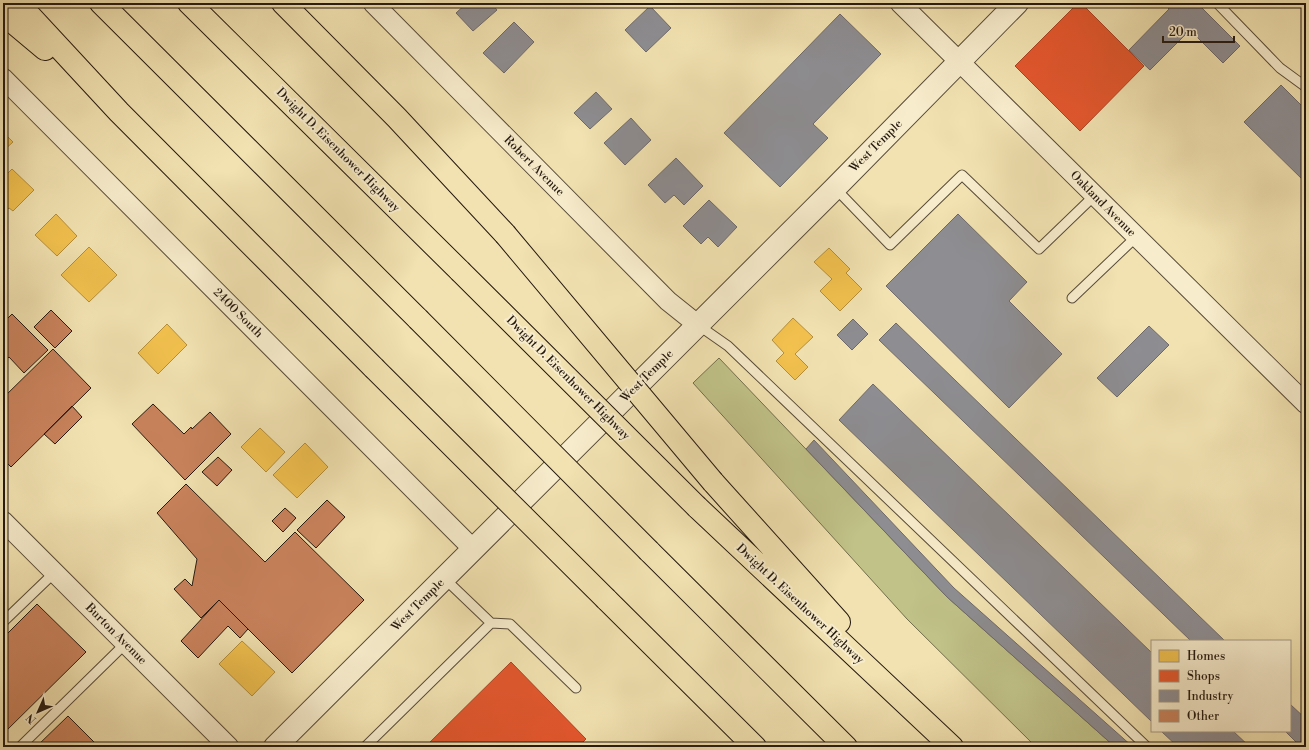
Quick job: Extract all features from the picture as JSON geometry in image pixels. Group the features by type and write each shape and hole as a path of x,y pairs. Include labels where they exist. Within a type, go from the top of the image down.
{"highway":[{"path":"18,3 119,112 755,747"},
{"path":"101,3 846,747"},
{"name":"Dwight D. Eisenhower Highway","path":"189,3 697,507 946,741"},
{"path":"283,3 397,118 505,234 713,482 946,741"},
{"path":"3,14 119,112"}],"street":[{"name":"Robert Avenue","path":"373,3 668,301 698,325"},
{"name":"Oakland Avenue","path":"900,3 1306,404"},
{"name":"West Temple","path":"275,747 835,188 1017,3"},
{"name":"2400 South","path":"3,78 473,549"},
{"name":"Burton Avenue","path":"3,521 229,747"}],"lane":[{"path":"1217,3 1280,68 1306,87"},
{"path":"835,188 890,245 962,175 1039,249 1095,196"},
{"path":"1072,298 1136,237"},
{"path":"698,325 728,346 1147,747"},
{"path":"3,622 54,573"},
{"path":"444,578 491,623 510,624 576,688"},
{"path":"365,747 491,623"},
{"path":"20,747 125,644"}],"green space":[{"path":"719,358 947,597 1115,747 1036,747 907,619 693,383"}],"building: Homes":[{"path":"3,132 13,142 3,151"},
{"path":"12,169 34,190 13,211 9,208 3,214 3,178"},
{"path":"56,214 77,236 57,256 35,235"},
{"path":"89,247 117,275 89,302 61,275"},
{"path":"829,248 850,269 846,273 862,289 840,311 820,291 832,279 814,262"},
{"path":"793,318 813,337 795,354 808,367 795,380 776,361 784,353 772,340"},
{"path":"167,324 187,345 158,374 138,353"},
{"path":"260,428 285,452 266,472 241,447"},
{"path":"305,443 328,467 297,498 273,475"},
{"path":"242,641 275,672 252,696 219,664"}],"building: Shops":[{"path":"1078,3 1081,3 1144,66 1080,131 1015,66"},
{"path":"511,662 586,739 578,747 425,747"}],"building: Industry":[{"path":"467,3 491,3 497,10 473,31 456,13"},
{"path":"1163,3 1197,3 1240,46 1223,63 1190,30 1150,70 1129,50 1169,9"},
{"path":"650,6 671,28 646,52 625,30"},
{"path":"840,14 881,54 813,124 828,138 780,187 724,133"},
{"path":"514,22 534,42 504,73 483,53"},
{"path":"1281,85 1306,110 1306,183 1244,122"},
{"path":"596,92 612,109 590,129 574,113"},
{"path":"631,118 651,140 625,165 604,143"},
{"path":"676,158 703,186 684,205 674,195 665,203 648,185"},
{"path":"709,200 737,227 718,247 708,237 701,244 683,226"},
{"path":"958,214 1027,282 1009,301 1062,354 1009,408 886,286"},
{"path":"853,319 868,334 852,350 837,335"},
{"path":"896,323 1224,640 1190,640 879,340"},
{"path":"1149,326 1169,345 1117,397 1097,378"},
{"path":"873,384 1151,652 1151,721 839,420"},
{"path":"814,440 954,588 1133,747 1115,747 947,597 806,449"},
{"path":"1291,705 1306,719 1306,747 1301,747 1286,732 1291,732"},
{"path":"1162,732 1234,732 1250,747 1178,747"}],"building: Other":[{"path":"51,310 72,331 55,348 34,327"},
{"path":"12,314 48,350 24,373 9,357 3,363 3,323"},
{"path":"53,349 91,388 11,467 3,459 3,398"},
{"path":"153,404 184,434 191,427 192,429 210,412 231,434 185,480 132,424"},
{"path":"72,406 82,417 55,444 44,434"},
{"path":"218,457 232,470 217,486 202,472"},
{"path":"186,484 265,562 295,532 364,600 292,673 219,600 201,618 174,589 185,579 192,586 197,559 157,513"},
{"path":"327,500 345,517 316,548 297,530"},
{"path":"285,508 296,518 283,532 272,521"},
{"path":"219,600 248,629 240,638 228,626 198,658 181,641"},
{"path":"37,604 86,652 3,734 3,638"},
{"path":"68,716 99,747 36,747"}]}
